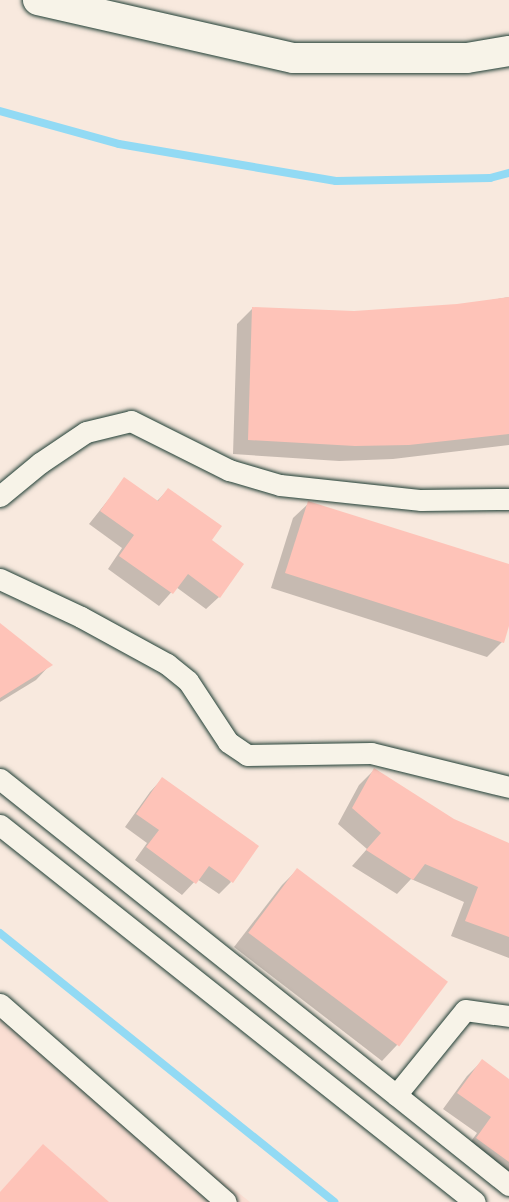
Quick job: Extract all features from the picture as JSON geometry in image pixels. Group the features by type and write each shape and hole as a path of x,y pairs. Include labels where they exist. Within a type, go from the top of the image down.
{"street":[{"path":"38,0 293,58 466,58 509,51"},
{"path":"0,496 40,463 86,432 131,421 229,470 280,485 421,500 509,499"},
{"path":"0,579 81,617 167,664 188,681 228,742 247,755 371,753 509,787"},
{"path":"0,779 509,1185"},
{"path":"0,825 475,1202"},
{"path":"0,1004 226,1202"},
{"path":"396,1095 465,1010 509,1016"}],"shaded area":[{"path":"0,1003 250,1202 0,1202"}],"building":[{"path":"509,297 509,434 409,445 355,446 248,440 252,307 354,311 457,304"},
{"path":"124,477 158,501 168,488 222,526 212,540 244,564 220,598 188,574 173,594 119,556 134,535 100,511"},
{"path":"308,501 509,564 509,626 504,643 285,573"},
{"path":"0,623 53,665 0,698"},
{"path":"374,768 454,819 509,843 509,937 465,921 478,887 425,864 413,880 366,850 381,833 352,808"},
{"path":"162,777 259,846 233,883 209,866 196,884 146,847 159,830 136,814"},
{"path":"297,868 448,982 399,1046 248,933"},
{"path":"482,1059 509,1079 509,1162 476,1138 491,1117 457,1093"},
{"path":"43,1144 109,1202 0,1202 0,1192"}],"waterway":[{"path":"0,111 119,144 336,181 490,178 509,173"},
{"path":"0,933 334,1202"}]}
